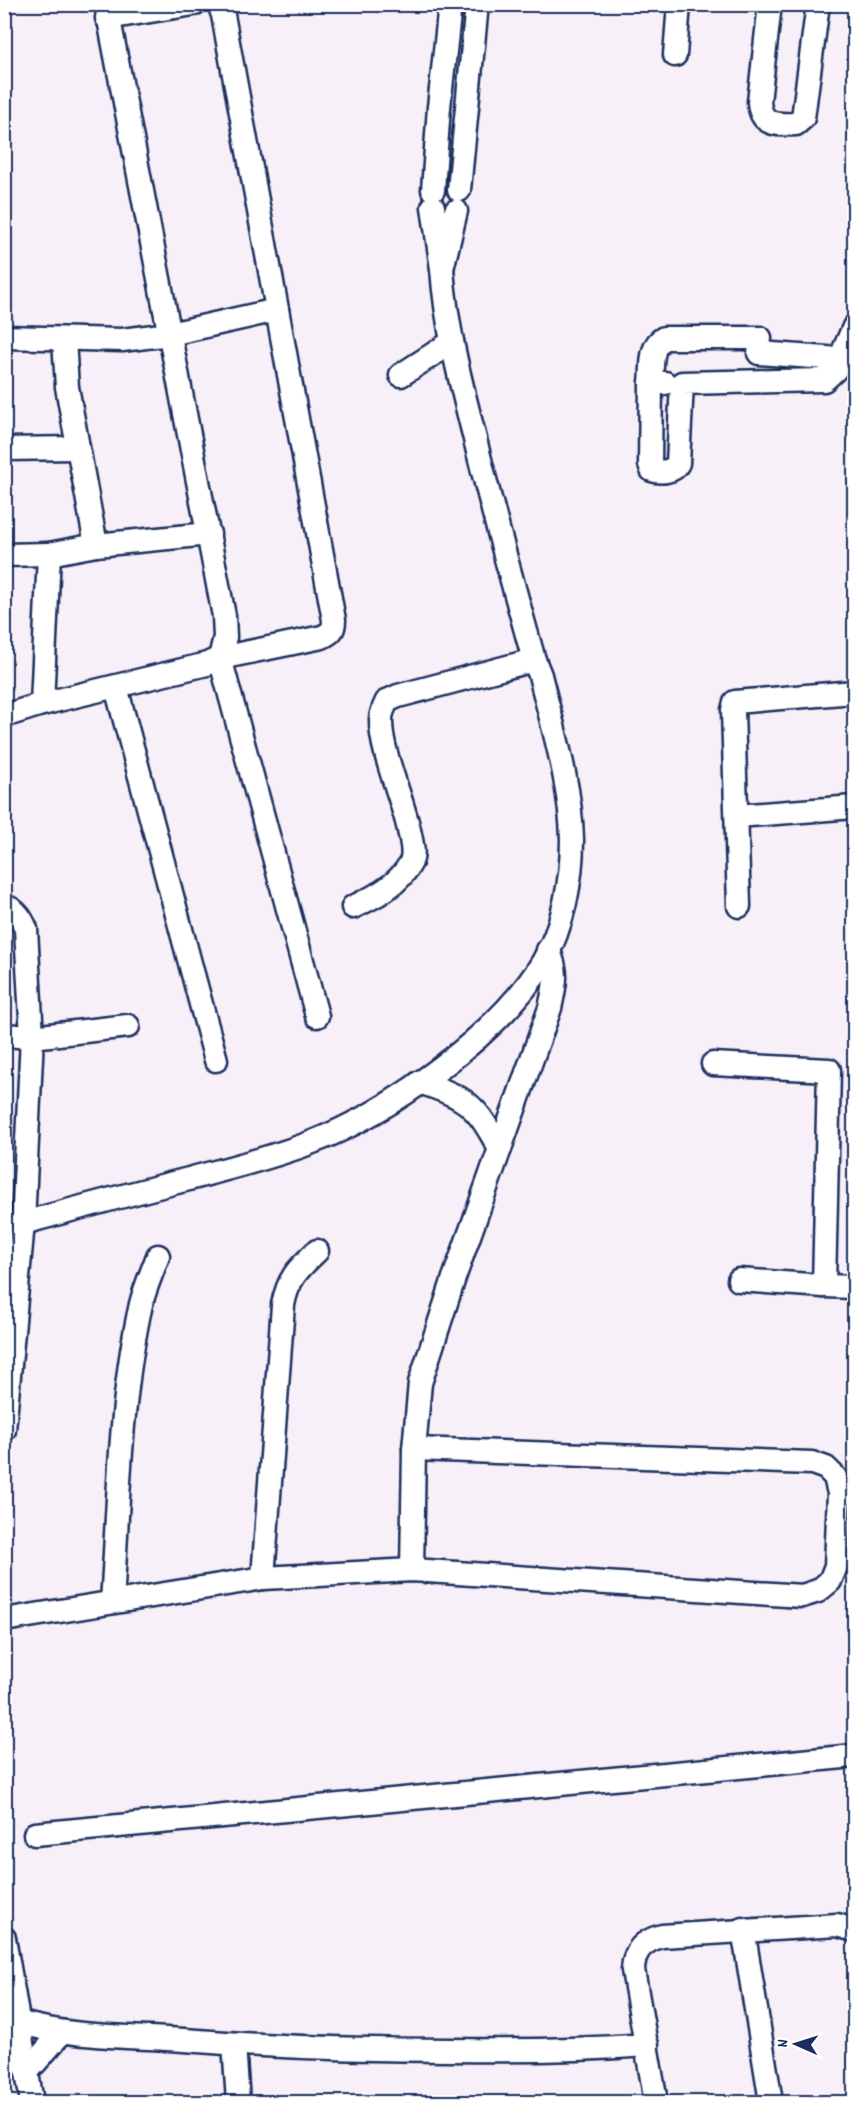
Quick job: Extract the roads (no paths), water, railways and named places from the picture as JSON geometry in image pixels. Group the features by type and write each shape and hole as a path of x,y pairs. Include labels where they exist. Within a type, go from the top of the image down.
{"street":[{"path":"194,4 107,11 224,616 225,637 220,658 317,1016"},
{"path":"4,716 42,704 207,664 220,658 322,637 330,633 333,628 334,620 278,310 223,15 219,4"},
{"path":"22,1223 246,1164 310,1143 368,1117 476,1040 524,988 548,950 559,927 568,883 572,839 564,770 540,675 497,530 452,342 446,311 433,199 439,106 450,5 464,9 476,4 458,200 442,269"},
{"path":"675,54 679,4"},
{"path":"770,4 759,102 760,115 765,121 786,125 796,124 803,118 818,4"},
{"path":"439,106 467,109"},
{"path":"4,337 122,340 170,334 278,310"},
{"path":"651,383 824,380 835,370 855,327"},
{"path":"682,383 678,463 672,470 657,472 652,470 650,464 651,383 654,346 658,341 664,338 760,338 840,359"},
{"path":"759,381 760,338"},
{"path":"64,340 67,387 96,545"},
{"path":"401,375 452,342"},
{"path":"4,449 77,448"},
{"path":"4,555 49,554 96,545 209,534"},
{"path":"42,704 49,554"},
{"path":"353,906 375,897 387,888 411,861 413,847 404,808 382,737 381,716 387,701 398,696 534,660"},
{"path":"116,687 216,1060"},
{"path":"739,906 733,710 735,702 855,692"},
{"path":"737,816 855,807"},
{"path":"4,906 10,907 21,918 26,929 32,1037 22,1223 4,1430"},
{"path":"412,1570 414,1449 420,1383 458,1267 550,1008 556,985 555,963 548,950"},
{"path":"4,1035 32,1037 128,1026"},
{"path":"713,1064 829,1070 824,1286"},
{"path":"420,1082 459,1098 472,1108 483,1120 500,1149"},
{"path":"263,1578 283,1305 286,1288 294,1274 317,1251"},
{"path":"112,1602 124,1418 130,1365 142,1302 158,1256"},
{"path":"739,1280 855,1287"},
{"path":"4,1620 263,1578 412,1570 802,1596 818,1591 830,1581 836,1566 839,1493 836,1477 826,1468 812,1463 414,1449"},
{"path":"35,1834 855,1756"},
{"path":"656,2103 633,1970 636,1950 651,1939 662,1936 743,1929 837,1925 855,1930"},
{"path":"743,1929 771,2103"},
{"path":"4,1938 32,2103"},
{"path":"18,2022 62,2032 234,2044 507,2050 575,2050 647,2045"},
{"path":"27,2072 62,2032"},
{"path":"234,2044 238,2103"}]}
